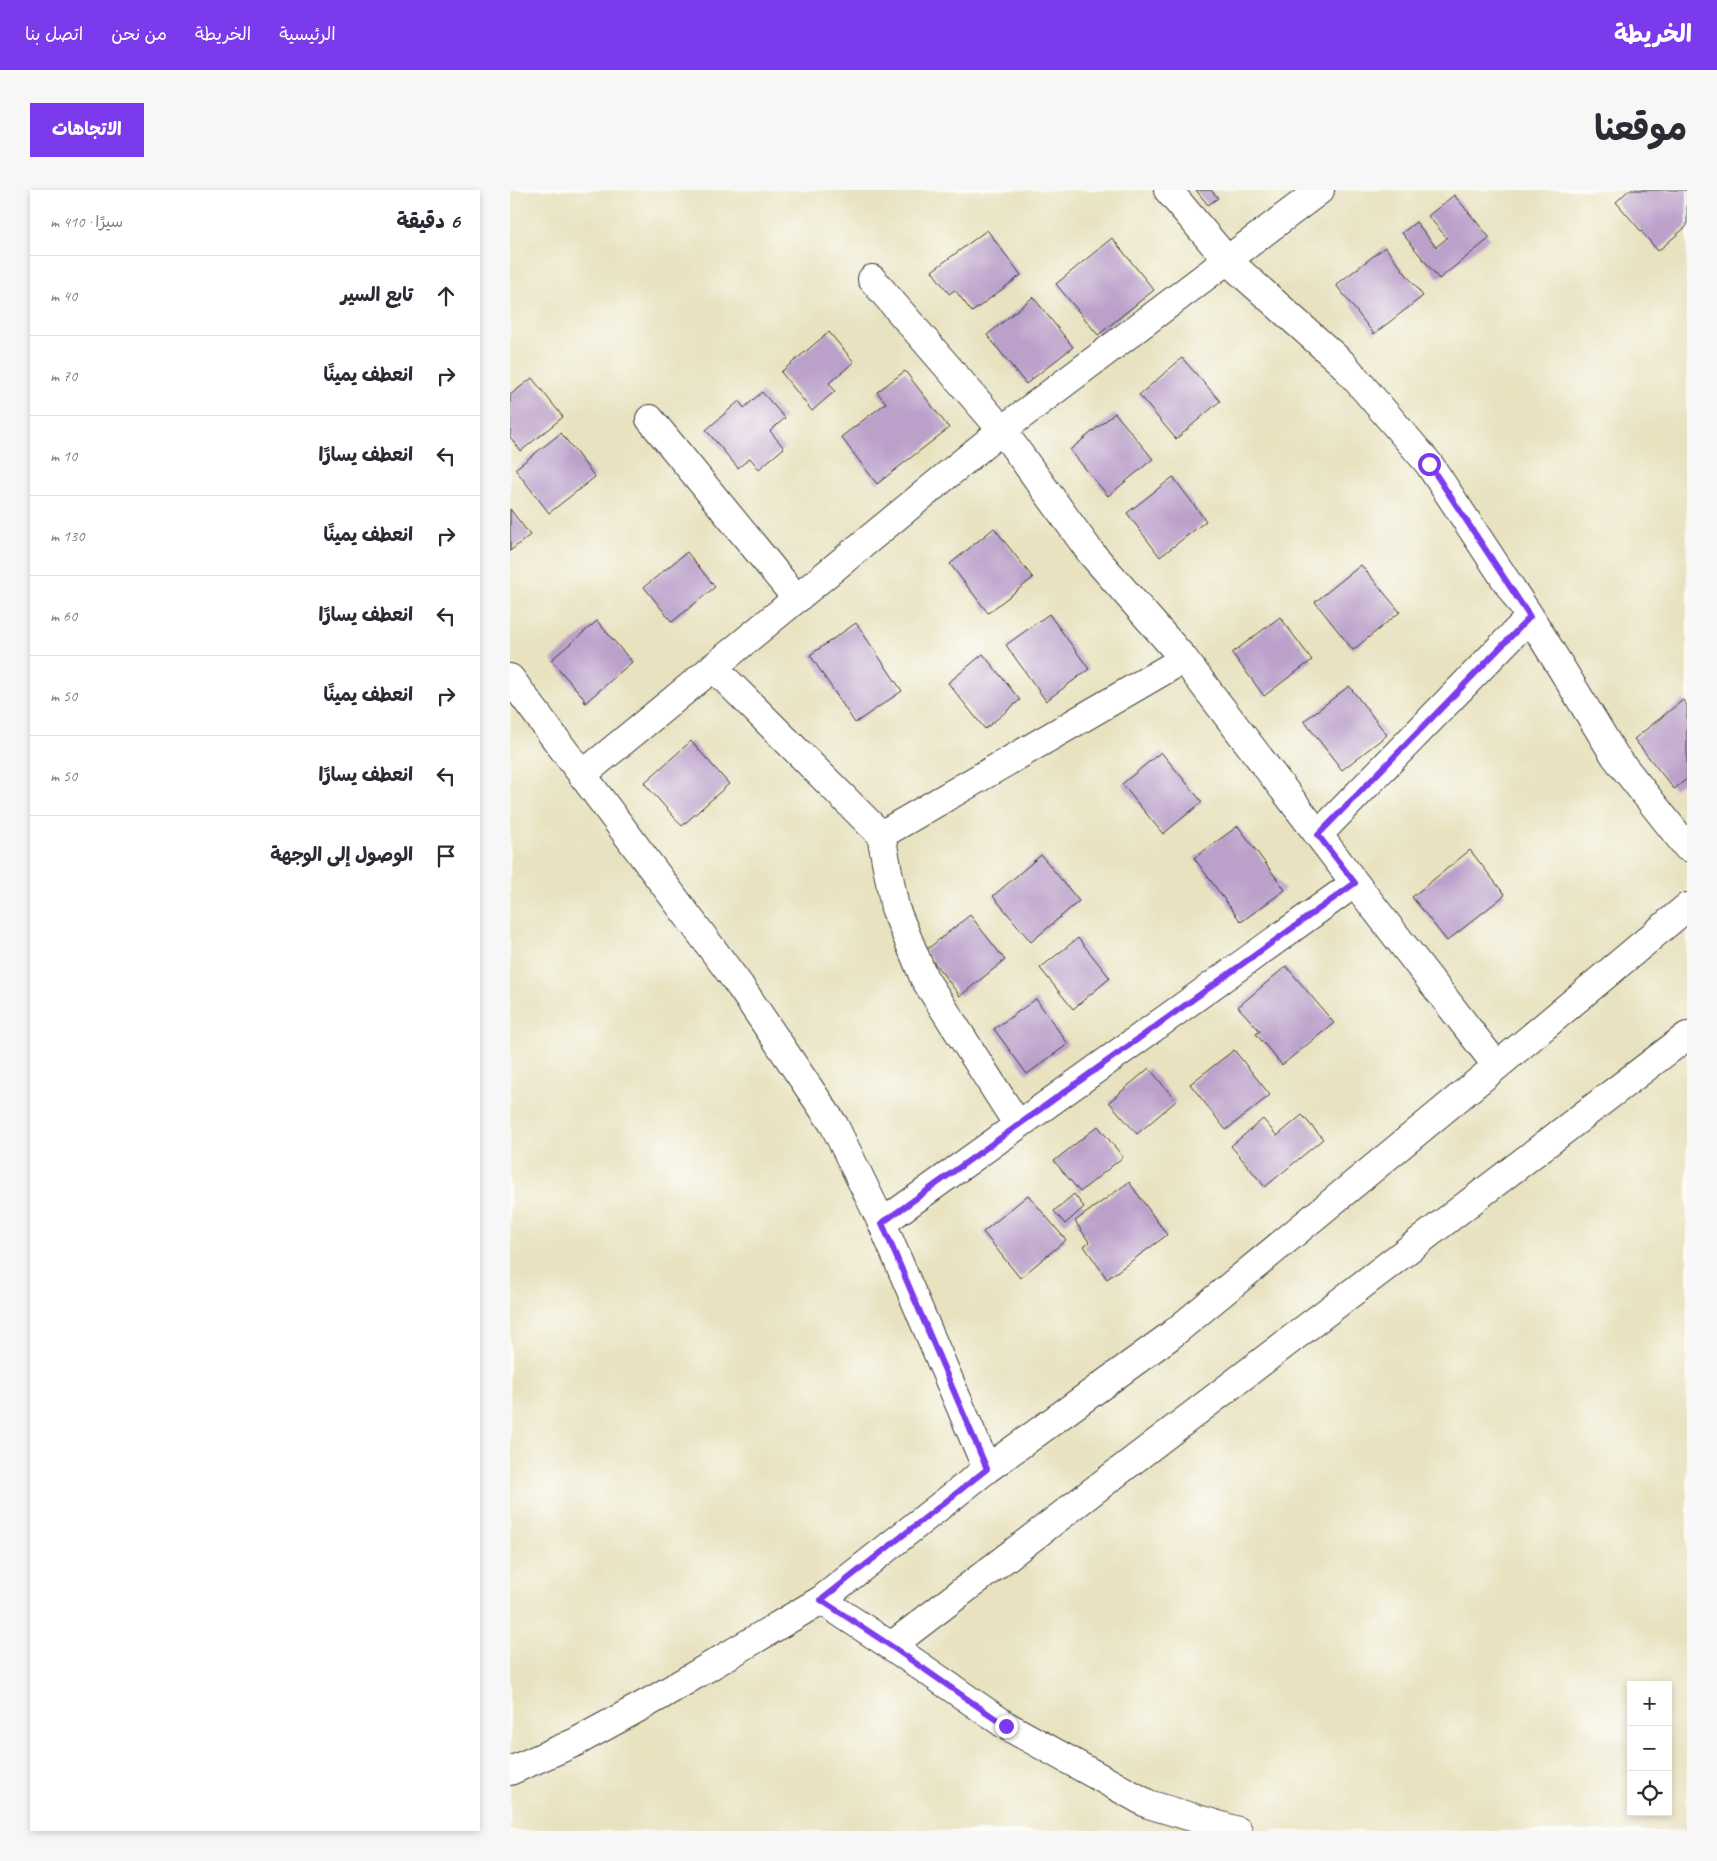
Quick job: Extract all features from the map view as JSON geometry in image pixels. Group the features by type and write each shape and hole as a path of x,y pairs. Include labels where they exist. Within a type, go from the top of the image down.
{"street":[{"path":"1168,190 1228,261 1343,364 1429,464 1530,617 1616,756 1687,847"},
{"path":"582,775 1002,430 1320,190"},
{"path":"872,279 1002,430 1091,553 1184,659 1498,1066"},
{"path":"650,419 797,599"},
{"path":"1318,835 1530,617"},
{"path":"881,835 1184,659"},
{"path":"713,667 881,835 895,908 924,978 1018,1125"},
{"path":"510,678 740,986 834,1125 882,1223 987,1469"},
{"path":"882,1223 1355,883"},
{"path":"510,1771 576,1742 643,1705 821,1600 987,1469 1170,1336 1498,1066 1687,907"},
{"path":"891,1646 1687,1036"},
{"path":"821,1600 1006,1726 1148,1804 1238,1831"}],"building":[{"path":"1196,190 1211,190 1218,198 1208,205"},
{"path":"1629,190 1687,190 1687,226 1658,251 1616,202"},
{"path":"1454,195 1490,238 1439,279 1402,233 1416,222 1436,247 1447,238 1428,216"},
{"path":"987,230 1021,275 972,312 955,290 949,294 932,271"},
{"path":"1112,238 1154,290 1098,335 1056,284"},
{"path":"1385,247 1423,296 1374,334 1336,285"},
{"path":"1033,297 1073,347 1026,384 987,335"},
{"path":"829,332 854,362 829,383 835,391 812,411 781,372"},
{"path":"1182,358 1220,401 1176,439 1139,395"},
{"path":"905,371 949,428 877,484 841,437 886,403 877,392"},
{"path":"532,378 563,417 521,451 510,437 510,395"},
{"path":"762,392 785,418 770,431 784,448 759,469 750,458 738,468 706,430 739,401 744,408"},
{"path":"1115,413 1153,459 1108,496 1070,450"},
{"path":"561,433 595,477 549,513 515,469"},
{"path":"1173,477 1206,521 1160,557 1127,513"},
{"path":"510,509 530,535 510,551"},
{"path":"994,528 1033,578 988,613 950,564"},
{"path":"687,552 715,587 672,622 644,587"},
{"path":"1361,565 1400,612 1353,650 1315,602"},
{"path":"1049,614 1089,669 1046,701 1006,645"},
{"path":"1280,617 1312,660 1264,696 1232,653"},
{"path":"597,621 632,662 585,703 583,697 551,660"},
{"path":"856,623 902,691 855,723 810,655"},
{"path":"983,654 1020,700 985,729 948,683"},
{"path":"1349,686 1387,735 1342,770 1304,721"},
{"path":"1683,700 1687,705 1687,779 1674,789 1634,739"},
{"path":"691,741 729,784 682,826 644,783"},
{"path":"1161,752 1202,802 1163,834 1122,784"},
{"path":"1238,826 1285,890 1241,922 1194,858"},
{"path":"1470,850 1505,895 1447,941 1412,897"},
{"path":"1041,855 1079,901 1031,942 993,896"},
{"path":"970,915 1005,960 960,996 925,951"},
{"path":"1078,938 1110,978 1073,1009 1040,968"},
{"path":"1286,966 1334,1023 1282,1065 1256,1034 1260,1031 1238,1007"},
{"path":"1036,999 1068,1044 1027,1074 994,1029"},
{"path":"1234,1050 1270,1095 1226,1130 1190,1084"},
{"path":"1149,1068 1176,1101 1137,1134 1109,1102"},
{"path":"1302,1115 1323,1139 1265,1187 1231,1146 1263,1119 1277,1136"},
{"path":"1098,1126 1123,1157 1080,1192 1054,1161"},
{"path":"1129,1182 1167,1235 1107,1279 1084,1246 1089,1242 1075,1221"},
{"path":"1074,1194 1084,1207 1065,1224 1054,1211"},
{"path":"1028,1195 1066,1240 1020,1278 983,1232"}],"route":[{"path":"1006,1726 821,1600 987,1469 882,1223 1355,883 1318,835 1530,617 1429,464"}]}
